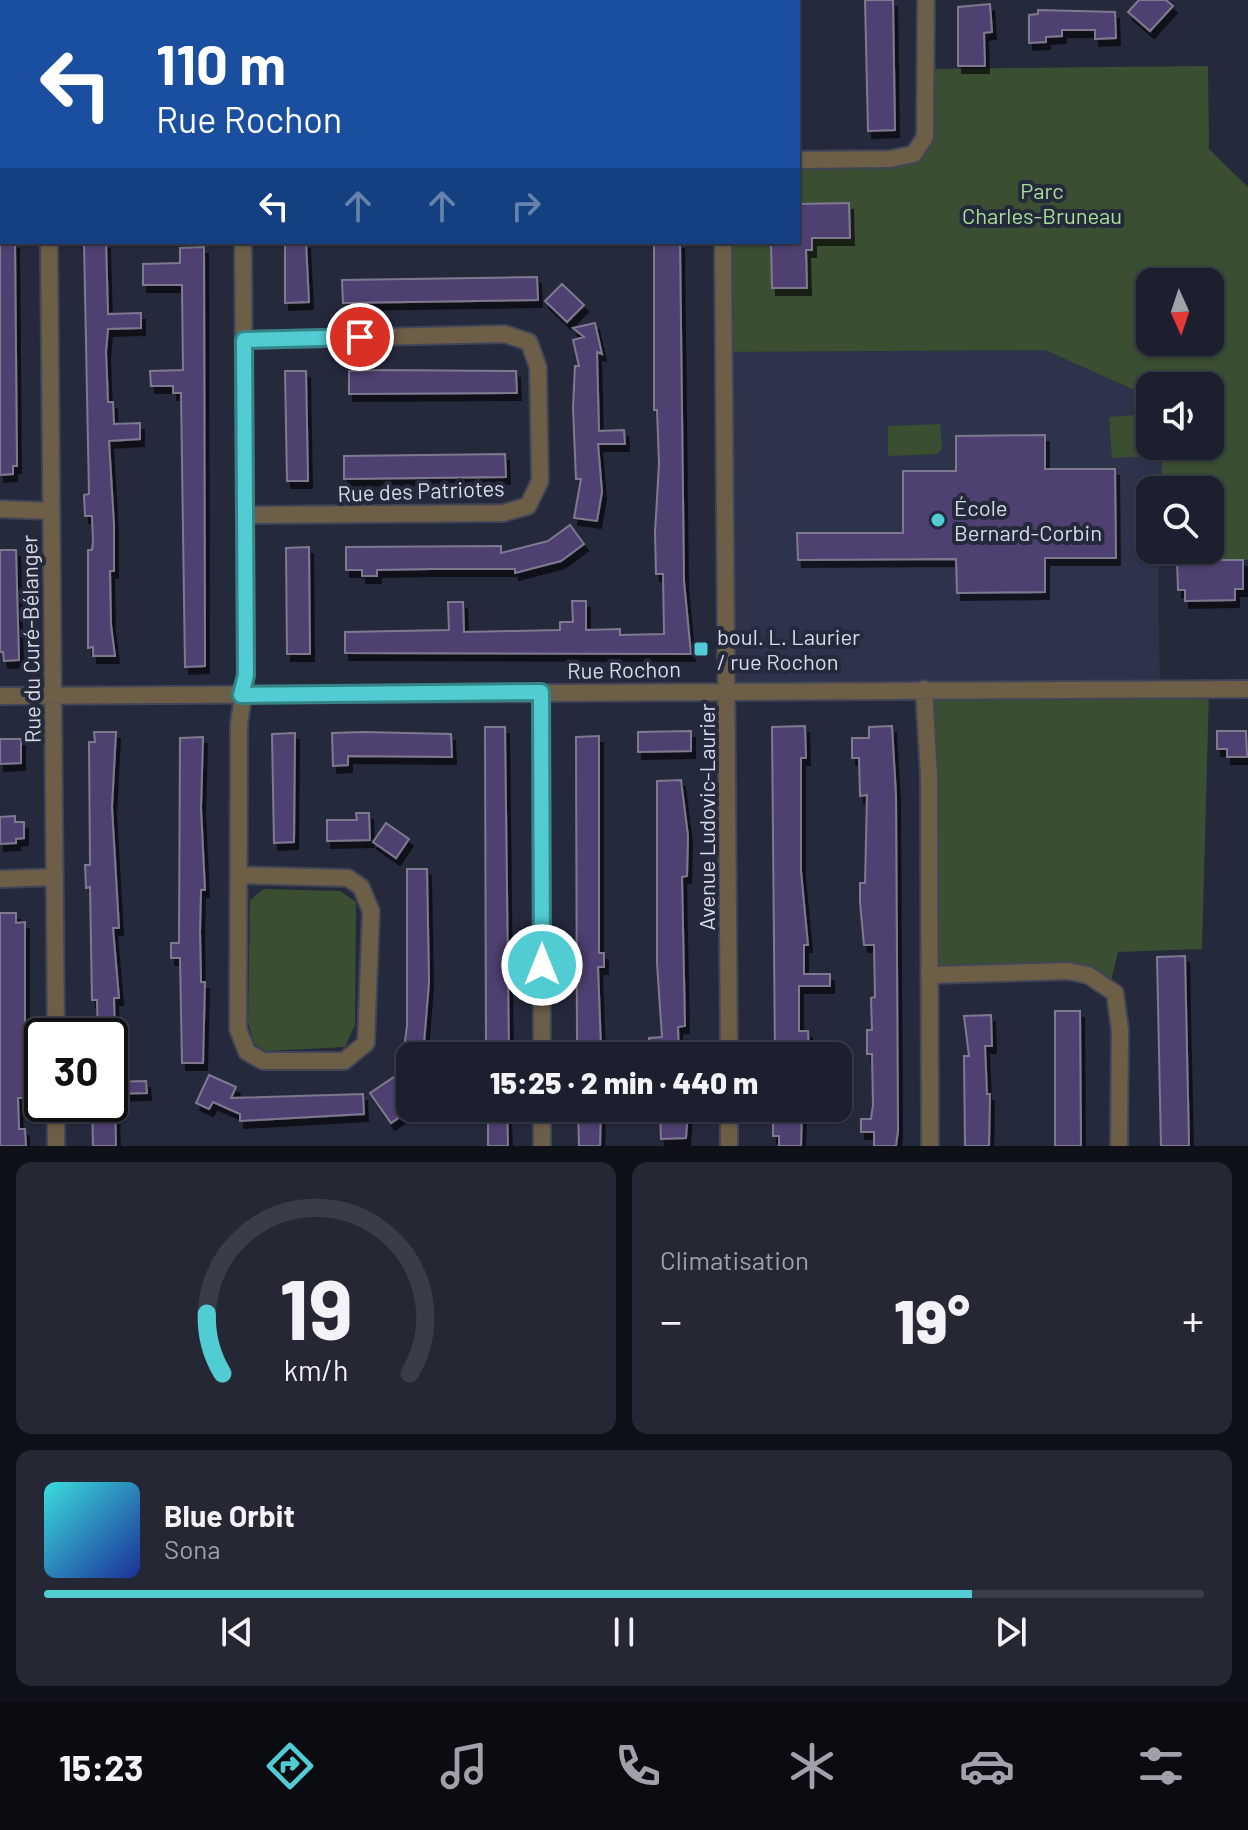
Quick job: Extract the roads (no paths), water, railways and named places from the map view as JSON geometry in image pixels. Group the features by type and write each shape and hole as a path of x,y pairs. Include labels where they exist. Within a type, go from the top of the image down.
{"street":[{"path":"800,160 890,159 914,154 925,137 926,0"},
{"name":"Rue du Curé-Bélanger","path":"49,244 56,1018"},
{"path":"239,875 348,878 361,887 371,911 366,1043 344,1061 263,1061 247,1052 238,1029 239,875 241,695 246,675 243,244"},
{"name":"Avenue Ludovic-Laurier","path":"723,244 729,1042"},
{"name":"Rue des Patriotes","path":"244,340 505,334 529,342 538,367 540,481 528,506 503,513 245,515"},
{"path":"0,509 50,511"},
{"path":"924,689 929,776 930,1146"},
{"name":"Rue Rochon","path":"0,696 1248,689"},
{"path":"541,692 542,1042"},
{"path":"0,879 55,877"},
{"path":"929,975 1068,971 1088,975 1115,993 1120,1030 1119,1146"},
{"path":"56,1122 56,1146"},
{"path":"542,1122 542,1146"},
{"path":"729,1122 729,1146"}],"place":[{"name":"École Bernard-Corbin","path":"938,520"},
{"name":"boul. L. Laurier / rue Rochon","path":"701,649"}],"park label":[{"name":"Parc Charles-Bruneau","path":"1042,202"}]}
